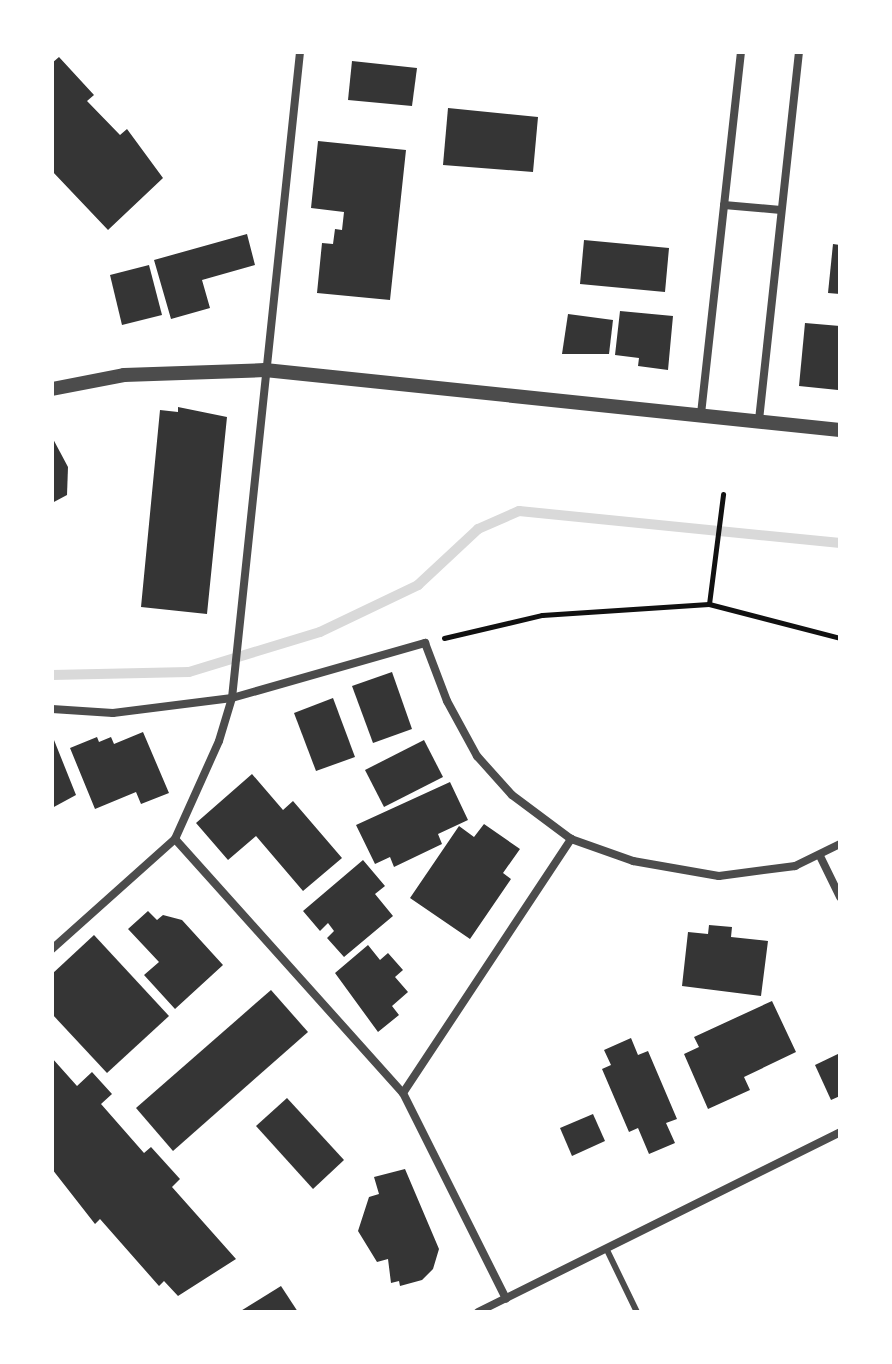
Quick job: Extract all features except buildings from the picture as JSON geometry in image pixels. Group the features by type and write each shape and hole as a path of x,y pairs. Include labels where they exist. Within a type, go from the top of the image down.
{"street":[{"path":"52,949 175,839 219,741 232,698 300,52"},
{"path":"701,414 741,52"},
{"path":"759,420 799,52"},
{"path":"724,205 781,210"},
{"path":"52,389 124,375 265,370 840,430"},
{"path":"52,709 113,713 232,698 425,643 447,701 477,756 512,795 571,839 633,861 719,876 795,866 840,844"},
{"path":"175,839 403,1093 506,1299"},
{"path":"403,1093 571,839"},
{"path":"820,856 840,897"},
{"path":"478,1312 840,1132"}],"lane":[{"path":"606,1248 637,1312"}],"path":[{"path":"709,604 723,494"},
{"path":"425,643 542,615 709,604 840,638"}],"waterway":[{"path":"52,675 189,672 320,632 418,585 478,529 519,511 840,543"}]}
